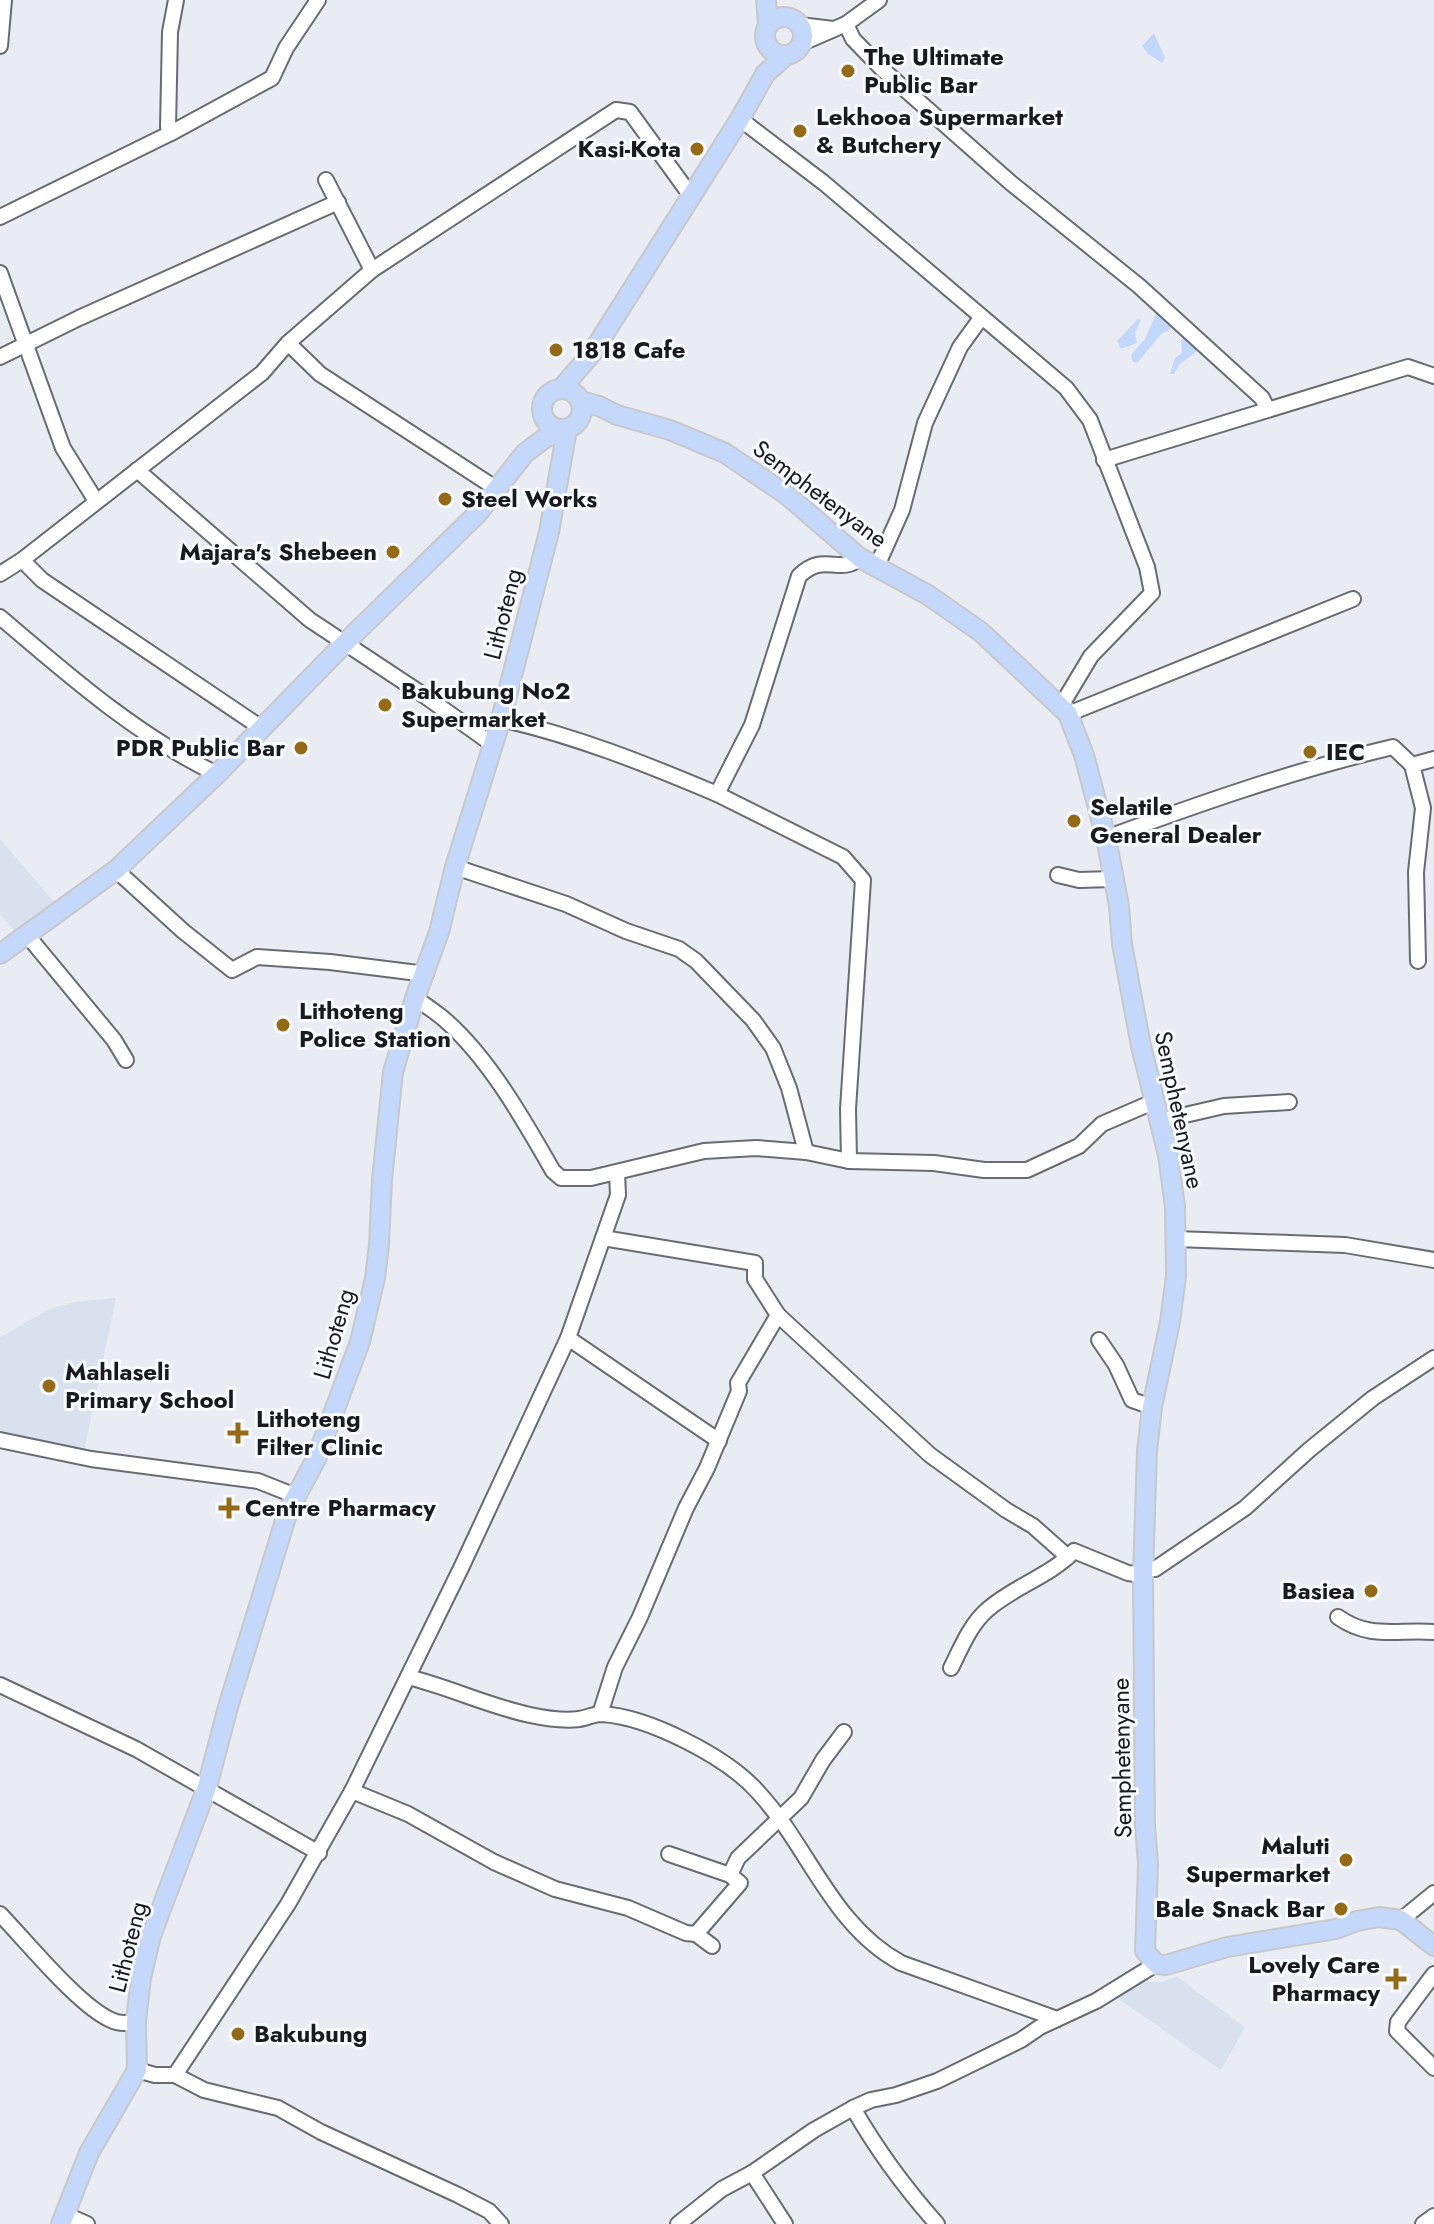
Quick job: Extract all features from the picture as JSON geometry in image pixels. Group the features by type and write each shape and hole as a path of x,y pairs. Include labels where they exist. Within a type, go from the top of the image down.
{"main road":[{"path":"765,74 768,46 765,35 768,24 766,0"},
{"path":"573,396 589,371 592,353 740,119 765,74 786,55 796,51 797,28 779,0"},
{"path":"768,24 778,17 797,28"},
{"path":"768,46 776,53 786,55"},
{"path":"0,954 116,870 217,774 478,513 525,453 547,396 573,396"},
{"path":"569,427 582,408 573,396"},
{"name":"Semphetenyane","path":"573,396 725,453 787,495 860,558 928,595 981,632 1065,710 1084,755 1106,838 1122,944 1153,1102 1168,1155 1175,1207 1176,1276 1147,1451 1143,1572 1148,1864 1145,1951 1156,1964"},
{"path":"542,415 548,424 569,427"},
{"path":"525,453 545,438 569,427 617,415"},
{"name":"Lithoteng","path":"137,2070 136,2021 141,1978 151,1936 207,1787 288,1511 316,1459 360,1342 375,1278 393,1072 415,998 426,974 501,719 549,532 569,427"},
{"path":"1156,1964 1166,1965 1227,1947 1287,1939 1379,1917 1401,1920 1434,1946"},
{"path":"62,2219 89,2153 137,2070"}],"street":[{"path":"0,46 4,0"},
{"path":"171,133 168,127 170,32 176,0"},
{"path":"1,216 171,133 272,78 286,48 318,0"},
{"path":"797,28 840,26 879,0"},
{"path":"840,26 882,69 1011,183 1139,286 1262,398 1267,408"},
{"path":"0,574 262,373 288,343 372,270 616,110 630,112 691,196"},
{"path":"740,119 824,183 1066,388 1090,420 1147,567 1152,593 1091,656 1065,710"},
{"path":"326,180 372,270"},
{"path":"0,357 338,202"},
{"path":"0,273 63,448 96,501"},
{"path":"877,566 902,510 925,423 960,347 981,318"},
{"path":"288,343 320,374 497,489"},
{"path":"1104,460 1408,367 1434,376"},
{"path":"137,470 310,620 492,744"},
{"path":"717,794 752,725 799,576 810,565 829,562 843,567 852,565 860,558"},
{"path":"22,560 42,580 263,729"},
{"path":"1065,710 1353,599"},
{"path":"0,617 115,710 185,759 217,774"},
{"path":"501,719 554,731 717,794 843,857 863,880 848,1109 849,1161"},
{"path":"1106,838 1236,790 1393,747 1412,765 1423,808 1416,872 1418,961"},
{"path":"1412,765 1434,759"},
{"path":"455,867 566,904 626,931 679,949 696,961 753,1020 773,1048 789,1088 806,1152"},
{"path":"116,870 183,931 232,970 257,957 426,974"},
{"path":"1058,875 1079,880 1113,879"},
{"path":"27,935 114,1040 126,1060"},
{"path":"415,998 445,1020 468,1044 520,1114 553,1171 561,1178 591,1178 704,1151 756,1148 806,1152 849,1161 1027,1170 1079,1146 1102,1124 1153,1102"},
{"path":"1159,1121 1224,1106 1289,1102"},
{"path":"175,2075 319,1853 408,1677 568,1338 618,1195 617,1173"},
{"path":"603,1238 755,1263 755,1279 778,1315 930,1455 1033,1526 1068,1557"},
{"path":"1176,1239 1345,1245 1434,1260"},
{"path":"600,1714 615,1667 719,1441 739,1391 738,1383 778,1315"},
{"path":"568,1338 719,1441"},
{"path":"1099,1340 1116,1365 1132,1400 1152,1407"},
{"path":"951,1668 976,1621 988,1609 1059,1566 1074,1551 1128,1573 1155,1569 1245,1508 1373,1398 1434,1358"},
{"path":"0,1440 91,1459 258,1481 296,1496"},
{"path":"1338,1617 1353,1627 1371,1631 1434,1632"},
{"path":"408,1677 531,1716 576,1720 600,1714 642,1723 709,1753 736,1770 759,1792 813,1872 864,1939 901,1963 1057,2019"},
{"path":"0,1685 136,1749 319,1853"},
{"path":"730,1875 738,1858 801,1798 844,1732"},
{"path":"352,1791 408,1814 494,1862 555,1889 628,1908 686,1933 696,1934 712,1946"},
{"path":"669,1854 730,1875 740,1883 696,1934"},
{"path":"1401,1920 1434,1893"},
{"path":"0,1914 89,2006 112,2021 126,2024 136,2021"},
{"path":"678,2224 722,2189 853,2108 937,2081 1096,2001 1156,1964"},
{"path":"1434,1974 1398,2022 1397,2031 1434,2068"},
{"path":"137,2070 155,2075 175,2075 204,2090 278,2108 321,2132 468,2200 489,2211 501,2224"},
{"path":"853,2108 870,2139 905,2188 937,2224"},
{"path":"752,2173 785,2224"},
{"path":"1423,2224 1434,2216"},
{"path":"62,2219 87,2224"}],"shaded area":[{"path":"1154,33 1165,58 1162,63 1142,46"},
{"path":"1160,313 1171,325 1170,330 1162,333 1137,363 1133,362 1131,355 1145,339 1156,314"},
{"path":"1138,319 1141,320 1135,332 1137,343 1121,349 1117,341"},
{"path":"1183,338 1187,338 1197,351 1179,365 1174,374 1170,374 1175,358 1182,353"},
{"path":"0,839 55,903 16,932 0,914"},
{"name":"Mahlaseli Primary School","path":"116,1298 84,1451 0,1434 0,1337 52,1308"},
{"path":"1176,1976 1245,2027 1221,2070 1117,1998 1138,1982 1163,1982"}],"place":[{"name":"The Ultimate Public Bar","path":"848,71"},
{"name":"Lekhooa Supermarket & Butchery","path":"800,131"},
{"name":"Kasi-Kota","path":"697,149"},
{"name":"1818 Cafe","path":"556,350"},
{"name":"Steel Works","path":"445,499"},
{"name":"Majara's Shebeen","path":"393,552"},
{"name":"Bakubung No2 Supermarket","path":"385,705"},
{"name":"PDR Public Bar","path":"301,748"},
{"name":"IEC","path":"1310,752"},
{"name":"Selatile General Dealer","path":"1074,821"},
{"name":"Lithoteng Police Station","path":"283,1025"},
{"name":"Mahlaseli Primary School","path":"49,1386"},
{"name":"Lithoteng Filter Clinic","path":"238,1433"},
{"name":"Centre Pharmacy","path":"229,1508"},
{"name":"Basiea","path":"1371,1591"},
{"name":"Maluti Supermarket","path":"1346,1860"},
{"name":"Bale Snack Bar","path":"1341,1909"},
{"name":"Lovely Care Pharmacy","path":"1396,1979"},
{"name":"Bakubung","path":"238,2034"}]}
